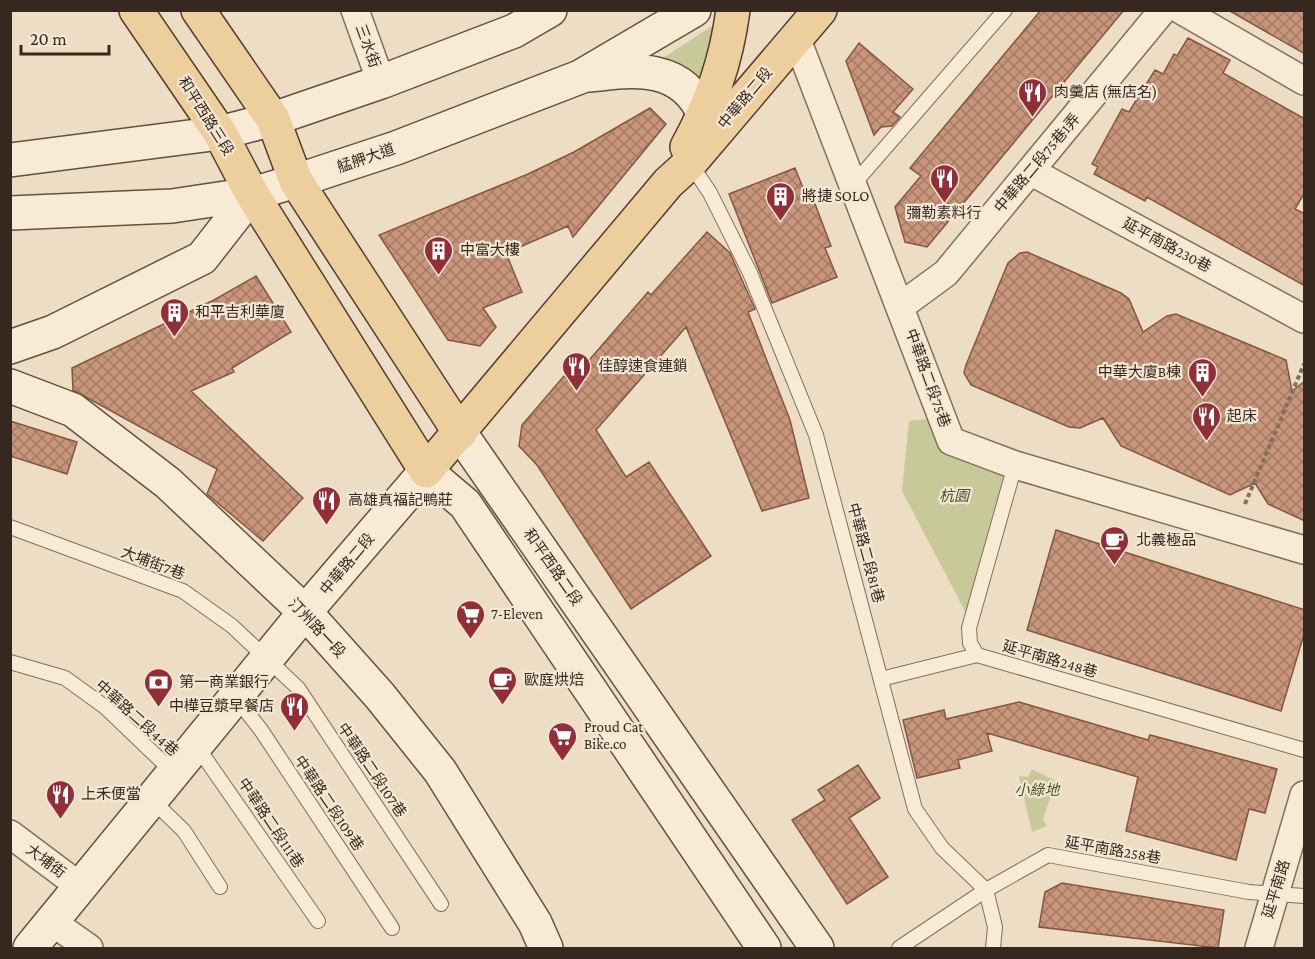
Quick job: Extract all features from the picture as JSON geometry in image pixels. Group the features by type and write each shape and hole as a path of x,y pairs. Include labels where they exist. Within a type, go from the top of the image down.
{"main road":[{"name":"和平西路三段","path":"136,10 220,133 252,194"},
{"path":"198,10 273,119 296,181"},
{"path":"10,160 220,133 273,119 381,82 514,31 550,10"},
{"name":"艋舺大道","path":"10,213 172,206 252,194 296,181 386,152 580,77 694,10"},
{"name":"中華路二段","path":"679,173 727,55 733,10"},
{"name":"中華路二段","path":"30,948 82,888 305,612 820,10"},
{"path":"580,77 627,70 654,73 671,78 696,97 704,114"},
{"name":"和平西路二段","path":"296,181 460,433 817,948"},
{"path":"10,347 53,332 202,258 252,194 426,471 465,504 764,948"},
{"name":"汀州路一段","path":"10,386 73,410 168,483 305,612 380,696 440,771 535,923 546,948"}],"street":[{"name":"三水街","path":"355,10 381,82"},
{"name":"中華路二段75巷1弄","path":"901,306 946,273 1163,10"},
{"path":"1181,10 1305,81"},
{"name":"中華路二段75巷","path":"796,37 951,441 1015,465 1305,550"},
{"name":"延平南路230巷","path":"1030,171 1305,319"},
{"name":"延平南路","path":"1259,948 1305,795"},
{"name":"大埔街","path":"10,834 82,888"},
{"path":"52,922 89,948"}],"lane":[{"path":"852,186 1005,10"},
{"name":"中華路二段81巷","path":"679,173 710,193 750,273 816,435 915,809 942,848 986,890"},
{"path":"881,679 977,655 970,643 969,628 1015,465"},
{"name":"大埔街7巷","path":"10,527 183,591 232,626 268,659"},
{"name":"延平南路248巷","path":"977,655 1305,750"},
{"name":"中華路二段107巷","path":"268,659 298,688 441,904"},
{"name":"中華路二段44巷","path":"10,662 65,678 105,708 174,773"},
{"name":"中華路二段109巷","path":"236,698 261,730 392,928"},
{"name":"中華路二段111巷","path":"196,745 318,921"},
{"path":"152,801 184,831 220,887"},
{"name":"延平南路258巷","path":"899,948 986,890 1048,855 1274,894 1305,896"},
{"path":"986,890 995,927 993,948"}],"path":[{"path":"1236,530 1305,364"}],"green space":[{"path":"715,24 706,73 696,77 660,60"},
{"name":"杭園","path":"937,418 1007,468 967,615 902,491 909,421"},
{"name":"小綠地","path":"1032,769 1056,781 1043,819 1047,826 1032,832 1019,776 1028,777"}],"building":[{"path":"1041,10 1124,10 927,247 905,242 895,207 921,176 910,168"},
{"path":"1228,10 1305,10 1305,54"},
{"path":"1188,38 1230,60 1223,73 1305,119 1305,192 1295,209 1305,214 1305,286 1147,197 1145,201 1094,174 1098,167 1092,164 1122,109 1129,112 1155,70 1163,74 1174,54 1177,56"},
{"path":"859,43 913,89 893,112 900,117 892,126 881,127 874,135 846,61"},
{"path":"650,108 666,124 573,237 568,226 506,253 522,292 483,308 496,327 480,346 448,340 379,235 528,174 574,152"},
{"name":"將捷 SOLO","path":"795,168 807,198 812,196 831,246 825,248 837,277 772,303 729,194"},
{"path":"707,232 730,253 755,309 748,312 790,420 809,498 762,511 686,327 596,430 626,477 649,462 711,556 631,609 537,465 519,446 522,425 564,376 571,381 648,292 651,295"},
{"path":"1027,252 1121,293 1129,299 1143,332 1167,316 1176,314 1286,360 1292,391 1305,381 1305,521 1268,504 1255,483 1230,495 1121,446 1103,418 1080,428 1069,427 971,385 964,373 966,365 1008,263 1020,253"},
{"path":"256,276 291,332 232,368 234,372 191,391 303,498 263,541 207,494 217,469 73,390 72,368 214,300"},
{"path":"10,421 77,442 67,474 10,456"},
{"path":"1056,530 1305,610 1305,631 1281,711 1027,630"},
{"path":"1019,702 1148,740 1150,735 1277,769 1265,813 1249,809 1236,860 1126,831 1138,777 987,733 992,751 958,760 960,768 917,778 903,720 944,710 946,719"},
{"path":"858,765 880,798 849,818 888,877 847,904 792,820 825,800 818,790"},
{"path":"1062,883 1224,910 1218,948 1039,927 1045,892"}],"place":[{"name":"肉羹店 (無店名)","path":"1033,118"},
{"name":"彌勒素料行","path":"944,204"},
{"name":"將捷 SOLO","path":"781,222"},
{"name":"中富大樓","path":"439,276"},
{"name":"和平吉利華廈","path":"174,338"},
{"name":"佳醇速食連鎖","path":"577,392"},
{"name":"中華大廈B棟","path":"1202,398"},
{"name":"起床","path":"1206,442"},
{"name":"高雄真福記鴨莊","path":"327,526"},
{"name":"北義極品","path":"1115,566"},
{"name":"7-Eleven","path":"470,640"},
{"name":"歐庭烘焙","path":"503,706"},
{"name":"第一商業銀行","path":"158,708"},
{"name":"中樺豆漿早餐店","path":"295,732"},
{"name":"Proud Cat Bike.co","path":"563,762"},
{"name":"上禾便當","path":"60,820"}]}
